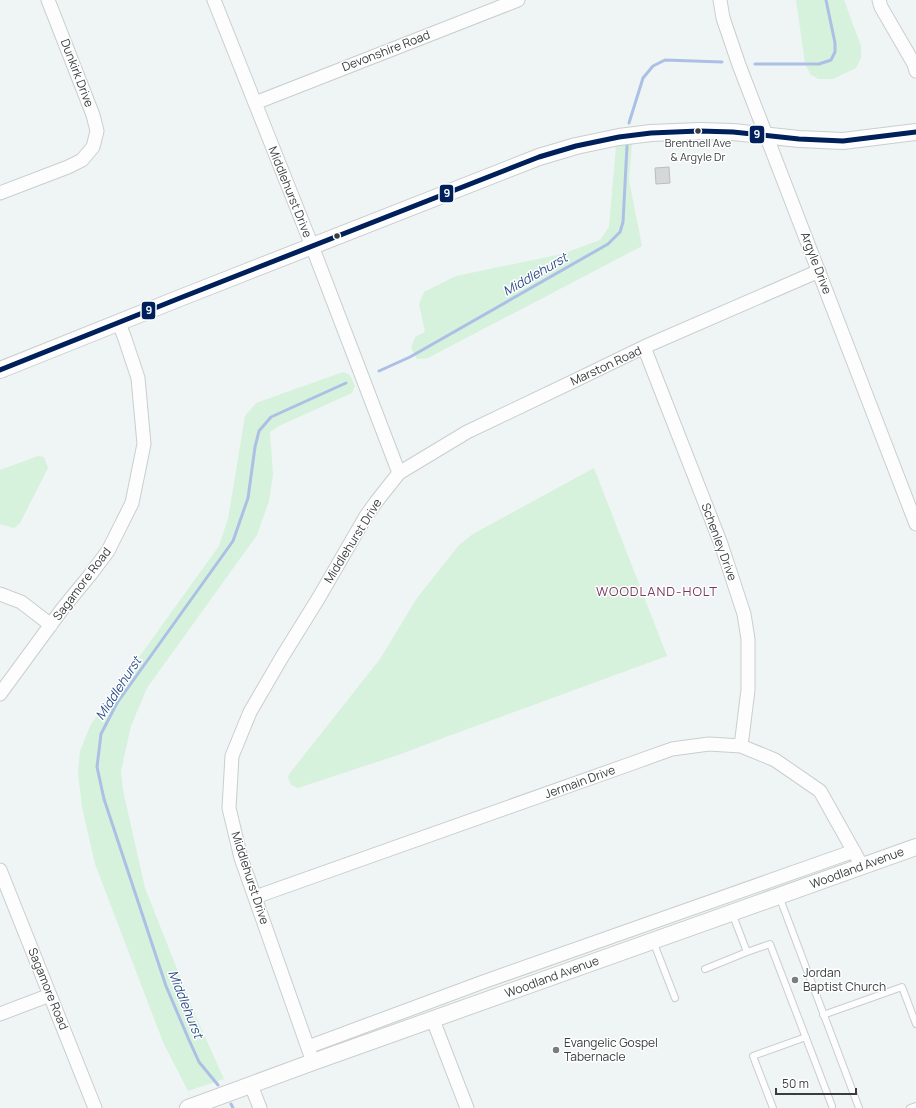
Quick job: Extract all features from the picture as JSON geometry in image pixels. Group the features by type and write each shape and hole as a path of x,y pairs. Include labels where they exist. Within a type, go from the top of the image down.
{"street":[{"name":"Dunkirk Drive","path":"0,193 73,165 82,160 93,147 97,131 93,115 48,0"},
{"name":"Middlehurst Drive","path":"214,0 312,246 399,473 366,516 318,599 282,657 250,712 232,756 229,808 241,858 313,1062"},
{"name":"Devonshire Road","path":"255,103 518,0"},
{"name":"Argyle Drive","path":"720,0 723,18 739,65 916,524"},
{"path":"879,0 914,64 916,71"},
{"path":"0,370 539,157 576,146 619,137 659,133 733,132 767,137 843,141 916,132"},
{"name":"Marston Road","path":"399,473 467,432 644,348 819,271"},
{"name":"Sagamore Road","path":"0,694 63,608 108,551 132,503 144,444 138,378 119,323"},
{"name":"Schenley Drive","path":"644,348 721,544 744,614 748,639 748,690 741,746"},
{"path":"0,594 21,602 51,625"},
{"name":"Jermain Drive","path":"255,897 672,749 709,744 741,746 775,760 820,791 862,866"},
{"name":"Woodland Avenue","path":"188,1108 251,1084 916,847"},
{"path":"308,1047 498,977 854,851"},
{"name":"Sagamore Road","path":"0,870 95,1108"},
{"path":"0,1014 50,995"},
{"path":"433,1020 467,1108"},
{"path":"251,1084 260,1108"}],"lane":[{"path":"778,896 859,1108"},
{"path":"732,913 748,952"},
{"path":"653,941 675,998"},
{"path":"705,969 770,944 832,1106"},
{"path":"823,1015 902,987 916,1024"},
{"path":"773,1108 753,1056 806,1037"},
{"path":"910,1108 916,1106"}],"green space":[{"path":"796,0 844,0 861,46 861,58 856,68 833,79 818,79 810,74 805,63"},
{"path":"632,143 629,180 642,246 428,358 417,359 411,348 415,337 425,332 419,304 424,292 456,276 562,254 600,240 609,227 616,146"},
{"path":"343,372 350,375 355,386 352,393 279,426 270,432 273,475 269,501 257,535 147,688 131,726 121,771 123,790 145,888 196,1017 224,1079 188,1091 163,1042 95,864 82,807 78,773 80,751 91,724 219,546 228,519 245,416 256,403"},
{"path":"38,456 44,457 48,468 20,523 14,528 0,524 0,470"},
{"path":"594,468 667,656 401,754 298,788 291,785 288,777 290,773 380,659 417,598 459,545 473,534"}],"building":[{"path":"669,167 670,183 656,184 655,168"}],"waterway":[{"name":"Middlehurst","path":"755,64 819,64 831,60 835,52 835,43 826,0"},
{"name":"Middlehurst","path":"629,123 643,78 653,66 665,60 722,62"},
{"name":"Middlehurst","path":"379,371 410,357 608,244 620,232 623,222 627,146"},
{"name":"Middlehurst","path":"218,1085 199,1062 166,986 104,799 97,767 101,734 117,703 233,541 248,498 255,447 259,431 271,417 346,383"},
{"name":"Middlehurst","path":"231,1104 233,1108"}],"transit line":[{"name":"9","path":"0,370 539,157 576,146 619,137 651,133 699,131 733,132 799,139 843,141 916,132"}],"place":[{"name":"Brentnell Ave & Argyle Dr","path":"698,131"},
{"name":"Jordan Baptist Church","path":"795,980"},
{"name":"Evangelic Gospel Tabernacle","path":"556,1050"}],"district":[{"name":"WOODLAND-HOLT","path":"657,591"}]}
